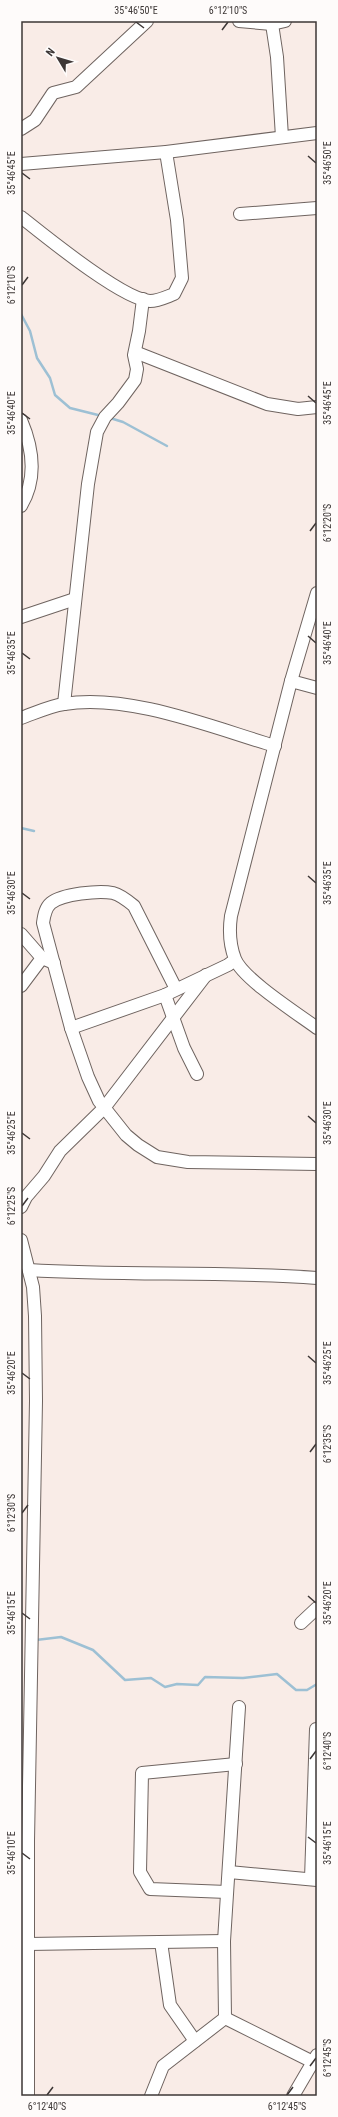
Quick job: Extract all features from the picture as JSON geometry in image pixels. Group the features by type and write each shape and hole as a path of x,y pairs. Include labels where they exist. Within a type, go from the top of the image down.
{"street":[{"path":"21,128 35,120 52,93 76,87 147,21"},
{"path":"239,21 272,24 285,21"},
{"path":"272,24 277,57 282,137"},
{"path":"21,164 166,152 317,133"},
{"path":"21,217 84,266 135,297 158,300 174,294 182,278 177,220 166,152"},
{"path":"240,214 317,208"},
{"path":"64,704 88,484 97,432 105,417 118,403 135,380 137,368 135,352 140,332 143,299"},
{"path":"135,352 268,404 298,409 317,407"},
{"path":"21,420 29,440 33,462 28,495 21,506"},
{"path":"317,594 291,681 231,916 229,929 235,960 256,984 317,1028"},
{"path":"21,617 75,599"},
{"path":"291,681 317,688"},
{"path":"21,718 64,704 110,703 147,708 275,746"},
{"path":"176,989 134,906 126,899 113,893 81,894 63,897 50,903 44,912 43,923 71,1028 88,1077 104,1108 126,1135 138,1146 157,1157 188,1162 317,1164"},
{"path":"21,934 42,958 54,963"},
{"path":"21,986 42,958"},
{"path":"71,1028 165,995 228,966 235,960"},
{"path":"21,1207 26,1197 44,1176 60,1151 104,1108 206,975"},
{"path":"165,995 184,1048 197,1074"},
{"path":"21,1240 29,1270 26,1283 35,1316 36,1401 25,1903 28,1944 28,2096"},
{"path":"29,1270 68,1273 265,1274 317,1278"},
{"path":"301,1623 317,1608"},
{"path":"225,2018 224,1941 239,1707"},
{"path":"229,1872 314,1880 316,1729"},
{"path":"227,1892 150,1889 140,1872 142,1773 236,1764"},
{"path":"28,1944 224,1941"},
{"path":"161,1942 170,2005 195,2041"},
{"path":"151,2096 163,2066 225,2018"},
{"path":"225,2018 316,2061 293,2096"}],"waterway":[{"path":"21,314 30,331 37,358 50,378 55,395 70,408 102,416"},
{"path":"110,418 123,422 167,446"},
{"path":"21,828 34,831"},
{"path":"36,1640 61,1637 93,1650 125,1680 151,1678 165,1687 177,1684 198,1685 205,1677 243,1678 277,1674 296,1690 307,1690 317,1684"}]}
